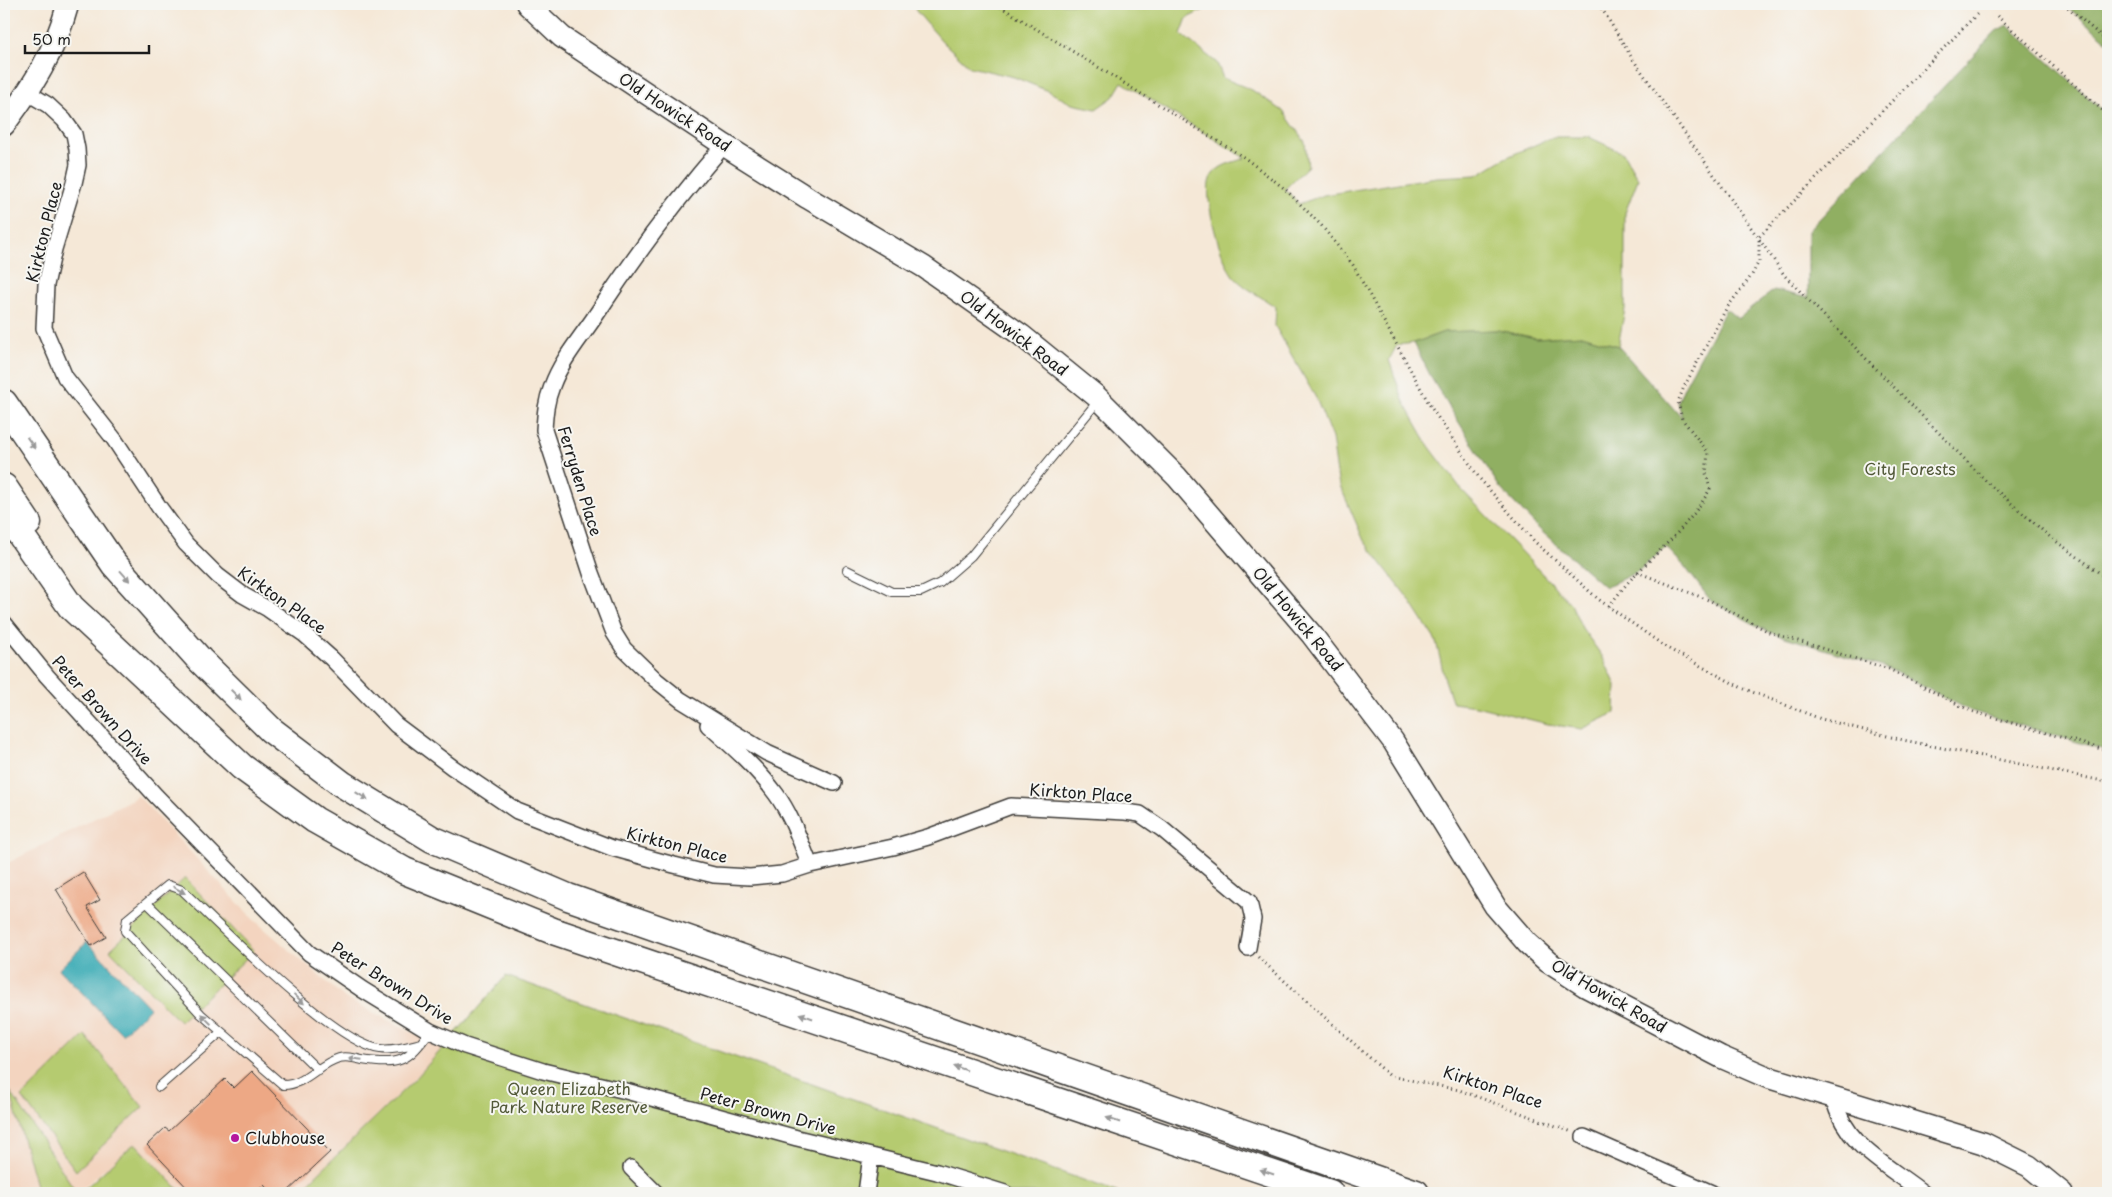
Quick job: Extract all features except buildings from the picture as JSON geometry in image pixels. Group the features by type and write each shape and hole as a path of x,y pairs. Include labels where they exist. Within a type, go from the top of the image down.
{"highway":[{"path":"4,403 114,564 200,660 271,730 342,784 432,839 578,901 1416,1193"},
{"path":"4,487 83,605 159,691"},
{"path":"4,511 71,607 242,767 315,820 405,871 563,934 1330,1193"}],"main road":[{"path":"4,125 28,93 55,48 68,4"},
{"name":"Old Howick Road","path":"527,4 562,37 724,146 924,266 1021,335 1099,399 1150,449 1200,503 1312,635 1367,705 1420,782 1495,906 1527,943 1565,974 1693,1043 1767,1077 1982,1143 2029,1166 2062,1193"}],"street":[{"name":"Kirkton Place","path":"28,93 48,105 64,120 74,134 77,149 78,165 74,183 54,249 46,285 44,328 65,377 114,439 186,544 218,576 243,595 268,609 304,634 332,659 396,725 452,767 517,811 612,848 714,875 750,877 782,874 810,865 857,856 928,837 1011,806 1140,814 1162,829 1249,902 1252,919 1248,948"},
{"name":"Ferryden Place","path":"724,146 680,196 626,268 566,359 552,384 545,409 544,430 591,573 614,633 624,649 656,680 736,750 776,794 789,816 810,865"},
{"name":"Peter Brown Drive","path":"4,624 47,676 156,796 309,953 426,1037 465,1046 543,1071 937,1172 1005,1193"},
{"name":"Ferryden Place","path":"681,700 767,753 834,783"},
{"path":"1833,1098 1839,1117 1849,1134 1872,1155 1923,1193"},
{"path":"1584,1137 1712,1193"},
{"path":"866,1193 871,1156"},
{"path":"631,1168 656,1193"}],"lane":[{"path":"1984,5 2001,4"},
{"path":"848,570 892,592 920,592 940,583 971,556 1099,399"},
{"path":"168,885 182,890 305,1005 356,1040 379,1049 426,1037 402,1061 382,1064 352,1058 339,1058 300,1082 283,1085 220,1033 125,931 128,919 168,885"},
{"path":"147,903 318,1070"},
{"path":"159,1087 220,1033"}],"path":[{"path":"996,4 1245,158 1285,189 1321,225 1353,265 1432,409 1480,478 1535,542 1609,606 1667,648 1742,688 1821,719 1903,740 2108,782"},
{"path":"1598,4 1632,58 1785,276 1989,484 2049,536 2108,578"},
{"path":"2064,4 2108,42"},
{"path":"1609,606 1637,572 1671,541 1710,489 1706,473 1708,452 1682,419 1678,402 1726,308 1759,261 1759,237 1984,5 2108,115"},
{"path":"1637,572 1711,601 1769,632 1889,669 1971,711 2108,751"},
{"name":"Kirkton Place","path":"1248,948 1390,1076 1459,1090 1584,1137"}],"shaded area":[{"path":"138,796 253,919 345,998 444,1049 298,1193 182,1193 135,1143 77,1193 12,1093 38,1193 4,1193 4,865"}],"green space":[{"path":"913,4 1213,4 1187,18 1181,34 1217,63 1223,78 1252,90 1283,111 1305,142 1308,166 1285,189 1299,204 1324,195 1354,190 1437,177 1477,175 1505,158 1553,137 1589,137 1623,153 1638,179 1625,213 1625,309 1618,346 1582,335 1536,338 1497,330 1444,332 1414,343 1397,345 1389,360 1403,400 1429,446 1462,490 1571,604 1582,628 1602,656 1616,685 1615,713 1582,729 1548,724 1476,706 1453,703 1445,680 1436,641 1408,598 1364,541 1338,481 1332,438 1316,398 1275,326 1276,307 1239,282 1224,259 1211,215 1208,188 1210,179 1217,170 1245,158 1122,82 1113,97 1096,109 1072,104 1048,91 1014,77 970,67 943,42 916,11"},
{"path":"2064,4 2108,4 2108,42"},
{"name":"City Forests","path":"2007,25 2108,115 2108,751 1971,711 1889,669 1769,632 1711,601 1685,567 1666,547 1637,572 1605,587 1540,530 1500,488 1433,381 1414,343 1444,332 1497,330 1536,338 1582,335 1618,346 1682,418 1678,402 1684,387 1726,309 1738,319 1774,290 1808,298 1808,231 1996,31"},
{"path":"185,878 254,951 180,1022 110,950"},
{"name":"Queen Elizabeth Park Nature Reserve","path":"506,976 1120,1193 298,1193 418,1076"},
{"path":"85,1035 143,1107 76,1171 22,1097"},
{"path":"10,1091 77,1193 38,1193"},
{"path":"135,1143 182,1193 80,1193"}],"water":[{"path":"87,942 150,1008 122,1034 59,969"}],"place":[{"name":"Clubhouse","path":"235,1138"}]}
